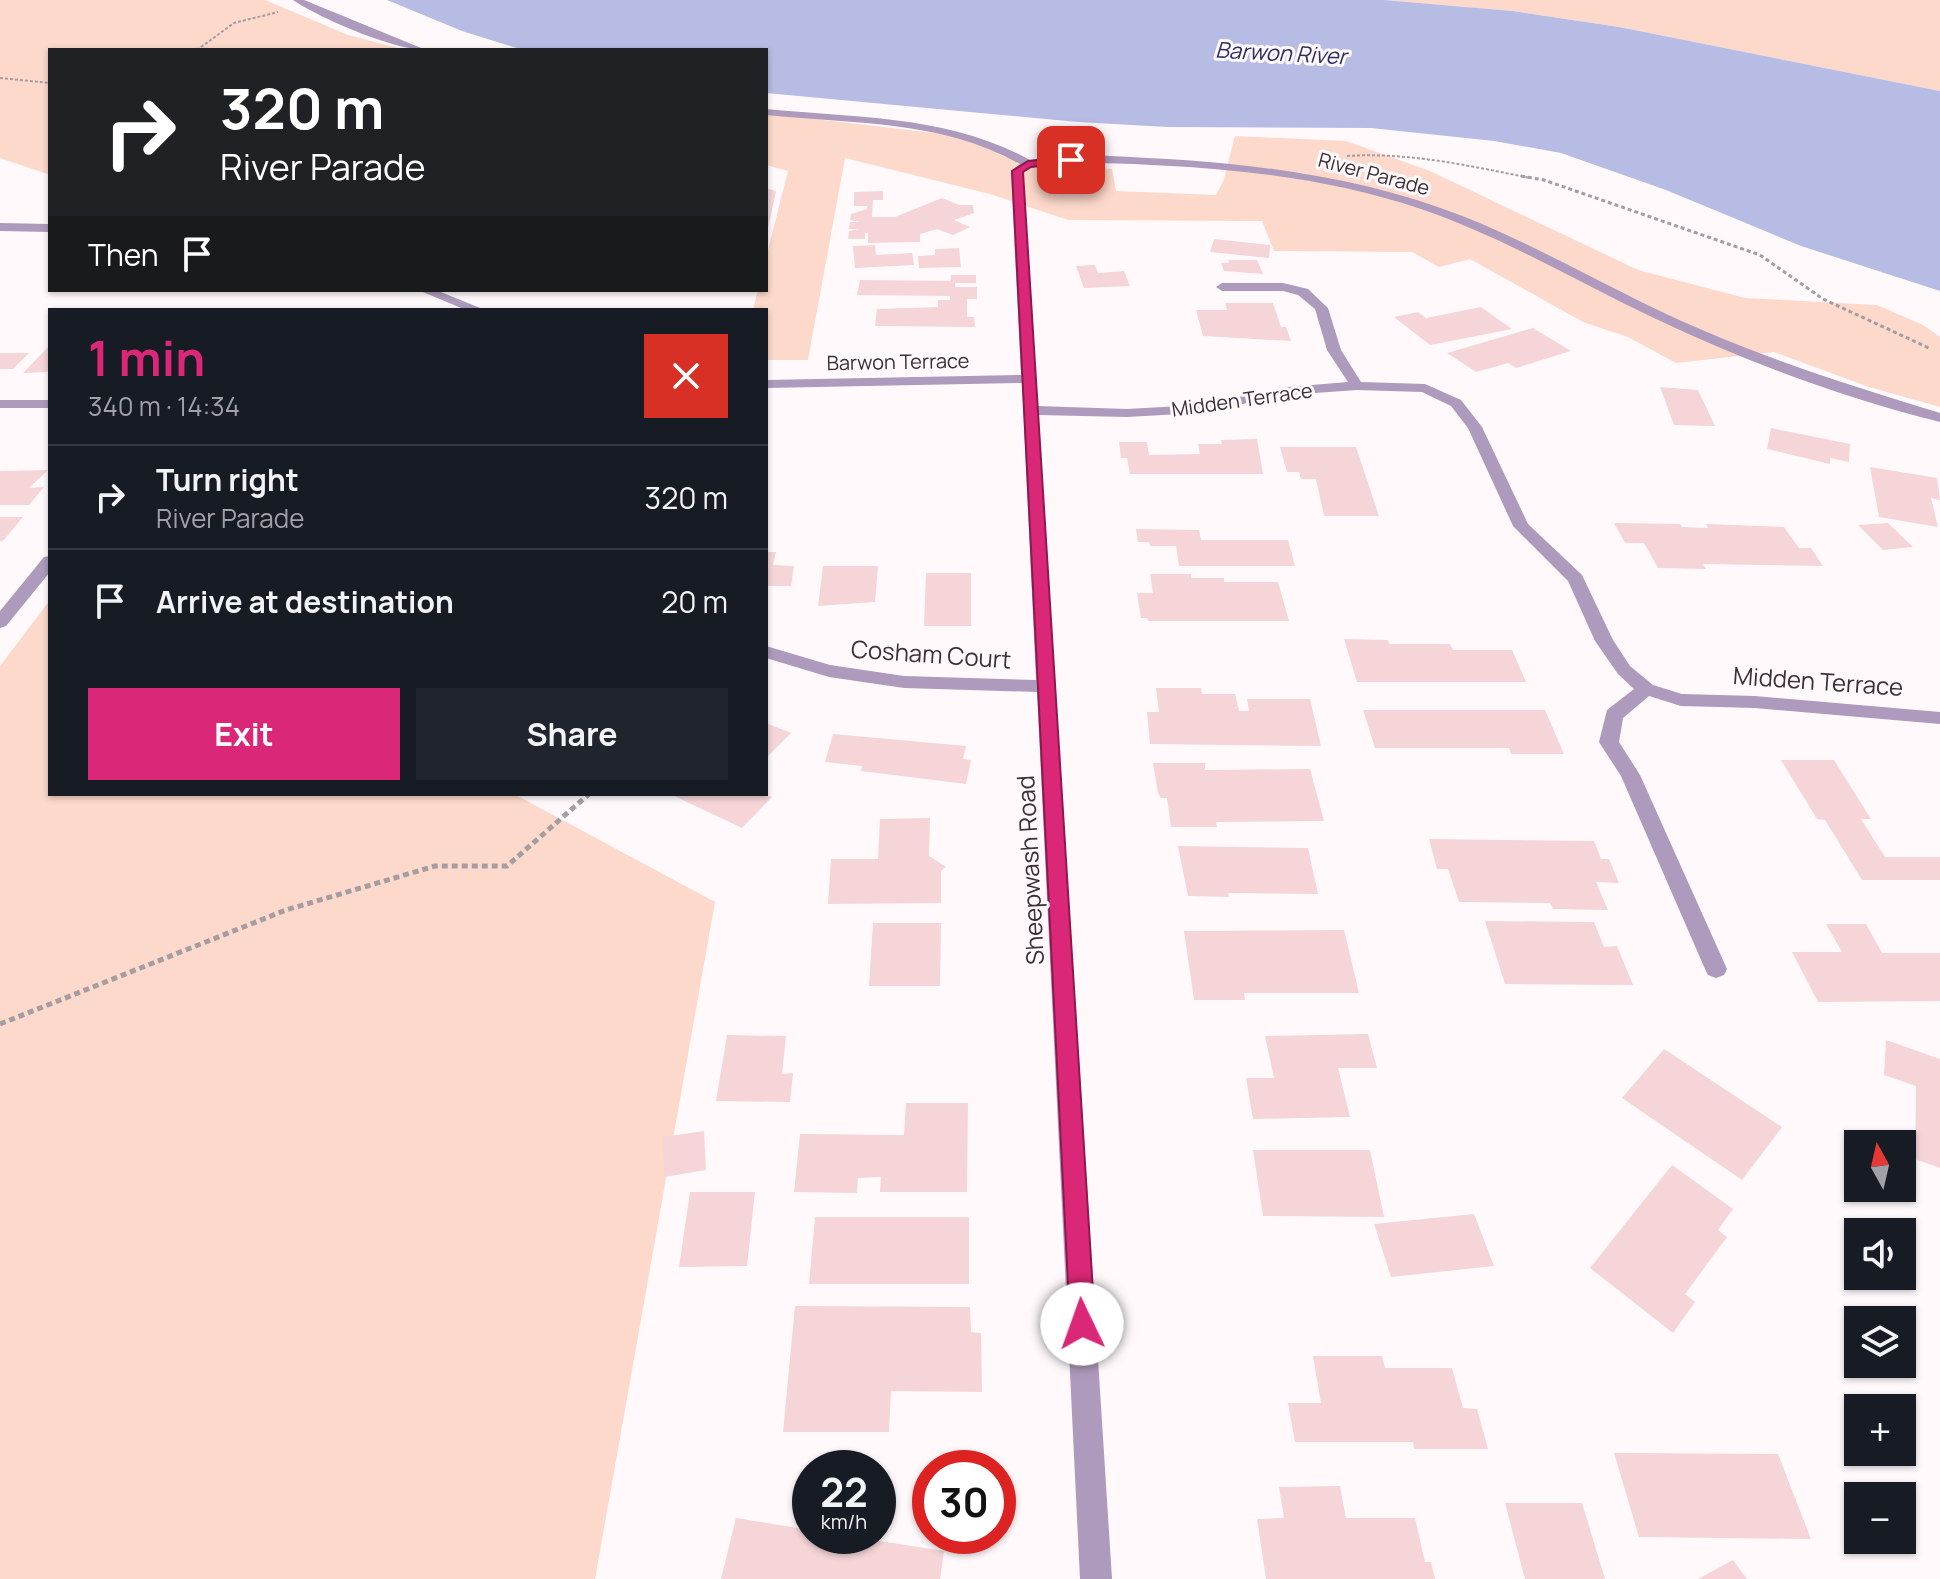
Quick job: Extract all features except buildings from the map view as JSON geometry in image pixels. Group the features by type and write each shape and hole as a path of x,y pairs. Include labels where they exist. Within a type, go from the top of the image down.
{"street":[{"path":"302,2 385,39 414,48"},
{"path":"768,112 968,134 1006,149 1028,164"},
{"name":"River Parade","path":"1028,164 1051,159 1090,160 1318,177 1396,197 1474,226 1666,319 1823,380 1940,418"},
{"name":"Sheepwash Road","path":"1028,164 1017,171 1096,1579"},
{"path":"0,227 48,228"},
{"name":"Midden Terrace","path":"1222,287 1283,287 1303,292 1321,308 1334,350 1357,386"},
{"path":"429,292 473,308"},
{"name":"Barwon Terrace","path":"768,384 1030,379"},
{"name":"Midden Terrace","path":"1032,410 1127,413 1199,409 1287,391 1357,386 1425,388 1456,403 1475,427 1521,526 1576,579 1604,641 1624,670 1646,689 1681,700 1755,702 1940,718"},
{"path":"0,404 48,404"},
{"path":"0,622 48,563"},
{"name":"Cosham Court","path":"768,653 829,671 904,682 1047,686"},
{"path":"1646,689 1614,715 1609,742 1630,775 1716,969"}],"path":[{"path":"200,48 234,23 302,2"},
{"path":"0,78 48,83"},
{"path":"0,1024 286,910 435,866 507,866 587,796"}],"shaded area":[{"path":"0,0 265,0 348,35 398,48 48,48 48,174 0,158"},
{"path":"1384,0 1940,0 1940,91 1619,27 1513,11"},
{"path":"768,113 967,137 1005,157 1056,166 1112,169 1116,191 1216,195 1223,182 1235,136 1346,141 1430,171 1638,270 1745,298 1877,305 1923,325 1940,337 1940,407 1869,387 1774,352 1676,363 1628,337 1583,322 1470,259 1439,267 1412,252 1274,251 1262,221 1068,220 990,194 845,158 808,360 768,360 768,308 754,308 758,292 768,292 768,250 788,171 768,166"},
{"path":"48,603 48,796 518,796 715,902 595,1579 0,1579 0,666"}],"water":[{"name":"Barwon River","path":"387,0 1384,0 1513,11 1619,27 1940,91 1940,291 1801,246 1666,190 1561,153 1494,141 1371,128 1167,127 1078,122 768,93 768,48 517,48 462,31"}],"route":[{"path":"1071,160 1051,159 1028,164 1017,171 1082,1324"}]}
